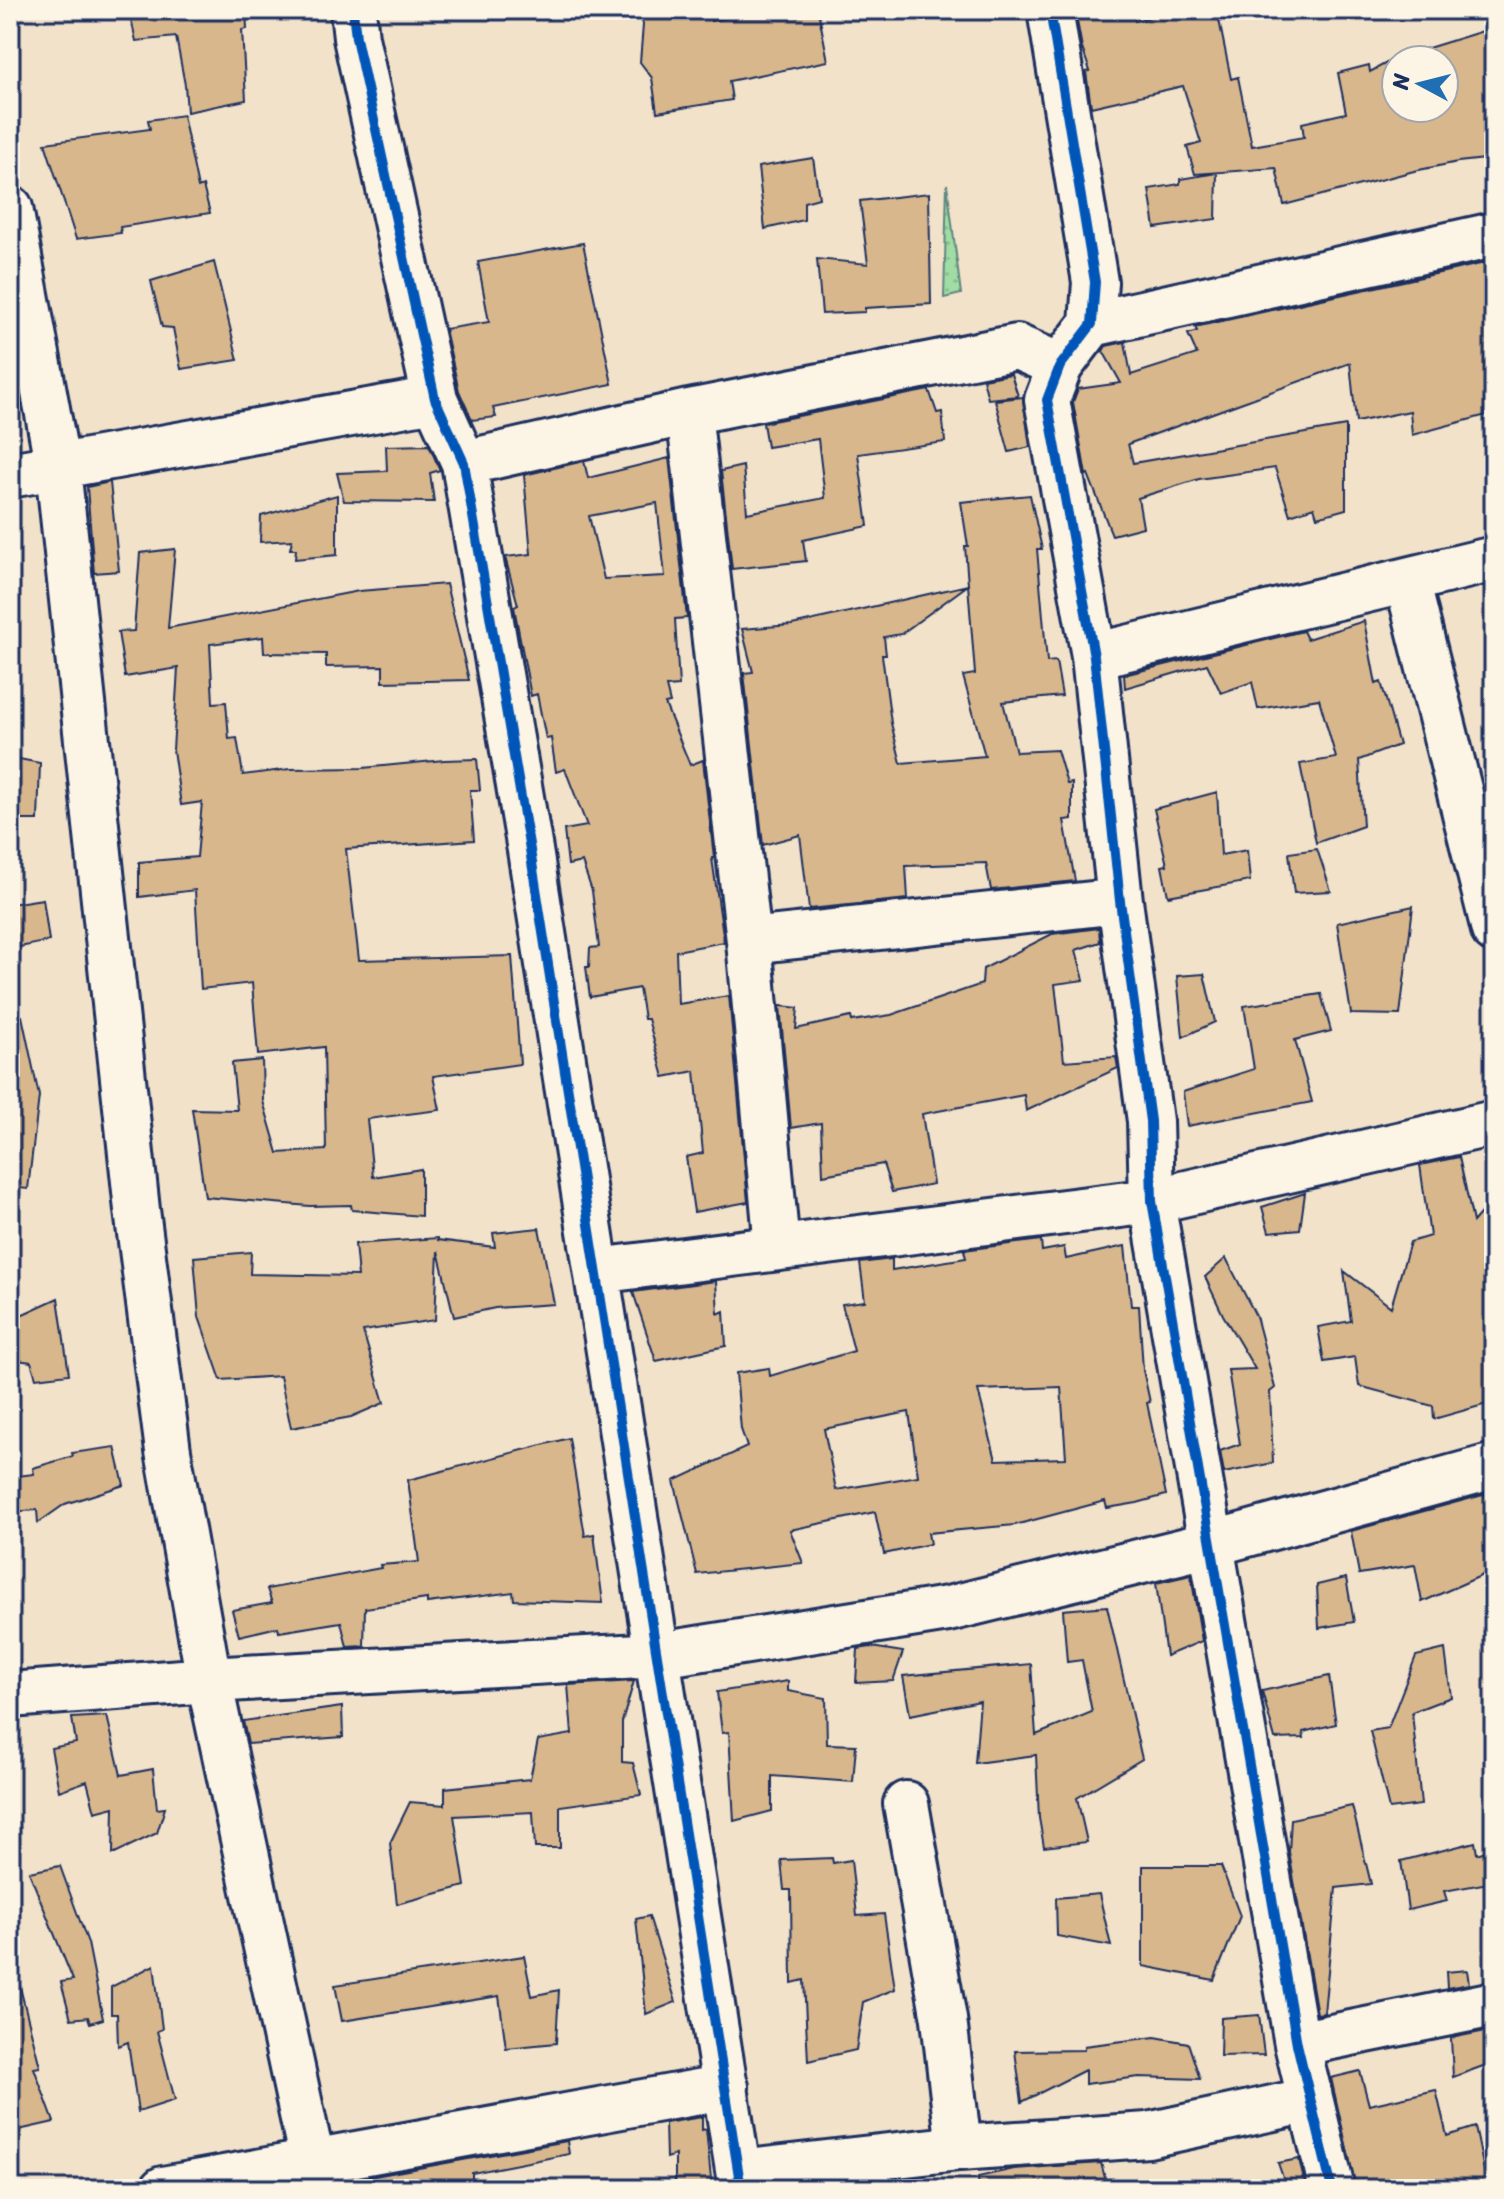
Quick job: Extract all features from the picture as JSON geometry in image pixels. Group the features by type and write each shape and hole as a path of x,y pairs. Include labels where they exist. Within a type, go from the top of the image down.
{"street":[{"path":"353,10 356,38 435,399 464,463 533,865 740,2181 959,2148 1148,2135 1310,2100"},
{"path":"1050,10 1095,282 1092,324 1060,366 1047,400 1094,656 1120,901 1150,1121 1152,1201 1297,2044 1332,2189"},
{"path":"10,208 58,468 137,1210 168,1451 209,1680 315,2176"},
{"path":"1092,324 1494,235"},
{"path":"464,463 689,412 1017,347 1060,366"},
{"path":"10,475 435,399"},
{"path":"689,412 749,941 777,1248"},
{"path":"1094,656 1494,559"},
{"path":"1407,580 1494,930"},
{"path":"749,941 1120,901"},
{"path":"597,1271 1152,1201 1494,1123"},
{"path":"10,1695 209,1680 659,1655 948,1609 1211,1544 1494,1466"},
{"path":"906,1804 944,2019 959,2148"},
{"path":"1297,2044 1494,2004"},
{"path":"163,2189 315,2176 726,2087"}],"green space":[{"path":"947,184 961,294 944,298"}],"building":[{"path":"129,10 246,10 247,29 242,30 246,100 187,112 176,37 136,41"},
{"path":"640,10 709,10 711,21 768,10 818,10 828,61 729,81 732,100 657,112 652,78 640,62 643,25"},
{"path":"1075,10 1133,10 1135,21 1176,10 1217,10 1231,79 1238,77 1252,146 1304,137 1302,123 1346,113 1338,73 1369,65 1370,72 1380,67 1380,124 1460,124 1460,44 1441,44 1483,31 1487,43 1494,41 1494,158 1414,171 1284,205 1276,168 1195,174 1187,147 1201,143 1183,86 1091,107 1086,72 1090,71"},
{"path":"183,115 198,188 203,186 210,213 120,227 121,233 76,239 45,143 150,129 148,120"},
{"path":"813,158 819,198 804,202 804,220 765,229 758,167"},
{"path":"1217,173 1216,219 1155,228 1149,189 1180,184 1180,179"},
{"path":"929,193 931,304 822,314 817,259 868,264 860,201"},
{"path":"583,243 612,384 493,408 496,417 472,420 459,391 445,329 489,322 478,262"},
{"path":"1494,261 1494,413 1412,435 1410,411 1356,422 1350,363 1128,444 1133,463 1346,426 1346,509 1317,517 1314,507 1290,515 1275,468 1199,479 1138,498 1143,527 1112,535 1086,475 1073,402 1078,389 1121,383 1103,351 1106,346 1125,342 1131,375 1197,354 1188,334 1197,331 1195,327"},
{"path":"214,262 238,360 181,369 173,328 162,327 151,281"},
{"path":"1011,374 1018,396 988,399 983,379"},
{"path":"929,390 937,413 942,412 945,442 858,454 868,526 803,540 806,561 732,569 721,471 743,466 747,513 825,498 818,439 767,447 763,423"},
{"path":"1023,397 1030,447 1009,452 995,400"},
{"path":"429,445 440,470 430,473 434,502 344,501 337,473 387,471 386,446"},
{"path":"669,458 687,618 675,619 679,686 666,687 670,703 665,704 690,765 703,760 724,942 676,951 678,1004 729,996 748,1202 694,1212 686,1157 703,1153 695,1071 664,1077 648,1019 644,1019 639,988 590,997 586,967 589,967 590,948 599,947 592,891 582,862 568,865 564,830 587,826 565,769 556,772 551,738 546,739 537,694 531,696 514,607 518,605 505,557 531,554 524,475 584,461 588,478","holes":["657,503 665,576 604,579 589,516"]},
{"path":"110,482 119,571 94,573 87,487"},
{"path":"337,495 337,555 295,559 296,549 290,549 292,540 260,542 261,516"},
{"path":"1030,495 1042,549 1037,549 1047,662 1056,661 1062,696 1003,702 1016,752 1057,750 1067,784 1072,783 1072,819 1064,820 1075,881 991,890 986,863 906,866 908,899 809,909 800,835 763,845 744,673 753,672 742,629 792,625 968,585 901,634 884,637 886,655 882,655 891,723 901,763 985,756 963,676 975,674 965,546 968,546 961,502"},
{"path":"175,549 168,628 359,591 446,584 469,680 383,682 383,666 326,667 326,654 264,653 263,637 210,644 213,703 226,702 229,739 237,738 243,775 290,769 363,768 477,759 480,790 470,790 474,840 346,849 359,960 512,956 520,1064 433,1076 440,1110 367,1119 373,1177 421,1169 421,1216 352,1210 351,1205 310,1206 205,1197 192,1109 237,1110 232,1063 262,1060 263,1101 278,1153 326,1150 324,1047 258,1055 252,983 201,989 195,890 139,897 139,862 197,857 202,802 181,805 173,750 178,668 125,677 118,632 134,631 140,553"},
{"path":"1364,621 1376,684 1381,682 1399,745 1359,760 1363,826 1316,843 1300,764 1336,758 1319,699 1258,709 1252,682 1221,693 1207,664 1125,688 1124,675 1303,631 1307,639"},
{"path":"14,758 40,763 38,820 10,820"},
{"path":"1217,792 1221,855 1247,850 1250,881 1168,896 1162,866 1167,865 1154,809"},
{"path":"1317,849 1331,891 1294,893 1289,853"},
{"path":"43,899 49,941 10,949 10,904"},
{"path":"1413,906 1400,1015 1351,1014 1337,923"},
{"path":"1099,928 1100,942 1076,950 1084,980 1055,984 1064,1061 1116,1057 1118,1068 1026,1111 1024,1095 922,1114 933,1184 892,1192 883,1164 823,1175 821,1123 791,1128 780,1006 798,1008 796,1029 851,1017 852,1021 891,1015 982,984 983,969 1052,934"},
{"path":"1204,974 1215,1022 1183,1037 1177,976"},
{"path":"1321,994 1331,1031 1295,1040 1312,1102 1187,1126 1183,1092 1254,1069 1244,1006"},
{"path":"22,1016 39,1096 28,1189 10,1187 10,1017"},
{"path":"1459,1157 1473,1222 1494,1198 1494,1402 1434,1419 1433,1406 1359,1386 1355,1357 1324,1362 1318,1327 1351,1321 1344,1271 1391,1307 1410,1242 1430,1236 1420,1165"},
{"path":"1305,1193 1300,1229 1269,1232 1262,1207"},
{"path":"539,1228 554,1304 495,1308 454,1317 438,1251 435,1320 363,1331 384,1403 351,1417 291,1428 280,1376 221,1380 199,1317 194,1257 251,1252 250,1274 358,1276 355,1244 438,1238 495,1247 493,1233"},
{"path":"1041,1240 1042,1251 1064,1247 1066,1259 1125,1246 1131,1306 1139,1306 1143,1370 1150,1402 1147,1403 1166,1495 1107,1508 1105,1501 1015,1525 928,1533 930,1544 884,1554 875,1512 790,1530 803,1563 697,1574 674,1481 747,1447 741,1429 736,1373 769,1368 770,1376 854,1351 842,1304 865,1301 860,1263 892,1259 892,1270 966,1258 964,1250","holes":["1061,1387 1066,1458 996,1460 978,1390","909,1412 918,1476 836,1490 824,1429"]},
{"path":"1226,1258 1256,1316 1275,1388 1270,1392 1273,1463 1224,1473 1220,1451 1240,1444 1228,1370 1255,1369 1205,1277"},
{"path":"716,1281 718,1314 724,1311 726,1346 656,1361 633,1292"},
{"path":"58,1298 69,1374 36,1378 31,1362 10,1359 10,1320"},
{"path":"569,1438 585,1536 594,1534 603,1603 514,1600 513,1592 365,1608 364,1646 347,1647 341,1622 279,1632 278,1627 239,1636 232,1610 272,1603 267,1589 381,1568 380,1565 419,1562 408,1480"},
{"path":"115,1447 124,1485 65,1504 38,1523 37,1510 10,1512 10,1477 34,1474 33,1468 73,1456 72,1453"},
{"path":"1494,1492 1494,1570 1422,1602 1415,1565 1359,1574 1351,1531"},
{"path":"1191,1575 1202,1641 1166,1656 1156,1583"},
{"path":"1346,1578 1354,1622 1319,1628 1317,1585"},
{"path":"1107,1606 1142,1759 1077,1798 1087,1842 1044,1847 1039,1818 1036,1755 975,1763 980,1701 910,1715 903,1676 1031,1664 1036,1735 1092,1712 1082,1660 1067,1662 1063,1610"},
{"path":"871,1647 903,1652 893,1681 856,1683 858,1649"},
{"path":"1445,1649 1451,1697 1412,1712 1421,1805 1389,1809 1370,1731 1388,1728 1416,1656"},
{"path":"1329,1676 1336,1724 1303,1732 1304,1738 1275,1739 1262,1691"},
{"path":"634,1681 622,1722 622,1762 633,1763 641,1795 560,1806 560,1848 535,1848 533,1812 454,1816 465,1886 397,1904 390,1843 410,1802 445,1805 445,1788 530,1779 538,1740 572,1734 568,1685"},
{"path":"788,1681 788,1691 826,1698 827,1744 856,1745 853,1782 772,1776 772,1811 734,1821 729,1732 722,1733 717,1692"},
{"path":"342,1707 343,1737 248,1744 243,1721"},
{"path":"107,1716 121,1775 153,1769 157,1809 165,1808 157,1833 113,1854 114,1807 95,1812 87,1781 59,1791 51,1748 76,1743 72,1718"},
{"path":"1352,1806 1371,1884 1336,1888 1324,2013 1317,2014 1289,1852 1291,1819"},
{"path":"1475,1842 1477,1854 1494,1848 1494,1882 1444,1891 1447,1901 1408,1910 1401,1861"},
{"path":"832,1858 833,1863 851,1860 857,1916 884,1914 895,1989 863,2002 856,2050 808,2061 804,1980 792,1983 791,1890 784,1890 781,1860"},
{"path":"60,1866 88,1943 103,2019 90,2023 88,2017 71,2019 61,1982 73,1980 29,1872"},
{"path":"1143,1866 1221,1866 1240,1916 1214,1980 1143,1966"},
{"path":"1099,1894 1111,1946 1057,1936 1056,1898"},
{"path":"649,1916 676,2002 646,2014 636,1919"},
{"path":"524,1956 532,1996 559,1990 556,2043 506,2048 499,1996 342,2021 335,1985"},
{"path":"154,1965 162,2029 157,2031 175,2100 138,2112 128,2042 118,2046 117,2014 111,2014 111,1987"},
{"path":"1467,1970 1469,1984 1447,1988 1446,1972"},
{"path":"20,1987 40,2067 34,2068 54,2122 10,2132 10,2098 18,2097 10,2076 10,1988"},
{"path":"1259,2015 1264,2055 1220,2056 1221,2018"},
{"path":"1491,2030 1494,2062 1453,2077 1451,2038"},
{"path":"1155,2037 1188,2043 1200,2079 1139,2077 1085,2084 1085,2070 1022,2102 1015,2051 1084,2050 1084,2046"},
{"path":"1360,2071 1369,2105 1436,2090 1447,2136 1475,2127 1488,2189 1356,2189 1331,2078"},
{"path":"702,2117 712,2189 675,2189 675,2155 666,2158 665,2123"},
{"path":"567,2141 569,2154 472,2173 472,2189 342,2189 342,2182"},
{"path":"1299,2159 1306,2189 1287,2189 1278,2163"},
{"path":"1101,2163 1108,2189 979,2189 978,2177 1014,2169"}],"cycle path":[{"path":"353,10 356,38 435,399 464,463 530,850 741,2189"},
{"path":"1050,10 1095,282 1092,324 1060,366 1047,400 1094,656 1120,901 1150,1121 1152,1201 1297,2044 1332,2189"}]}
